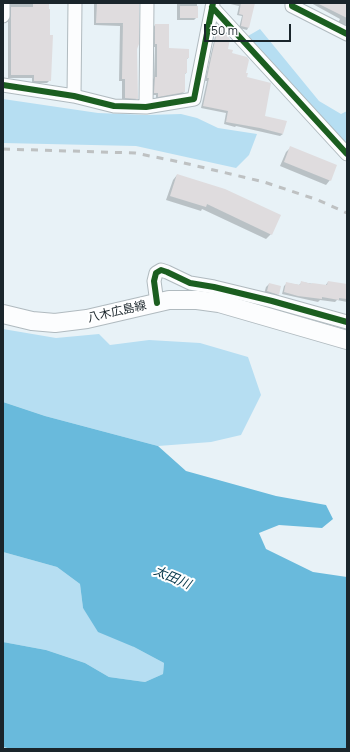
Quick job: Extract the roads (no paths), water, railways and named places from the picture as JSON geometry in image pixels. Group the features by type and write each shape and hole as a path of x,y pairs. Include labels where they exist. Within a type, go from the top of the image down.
{"main road":[{"name":"八木広島線","path":"3,314 32,321 55,323 87,319 169,300 197,300 219,303 347,340"}],"street":[{"path":"3,3 3,16"},
{"path":"74,96 75,3"},
{"path":"146,107 147,3"},
{"path":"292,3 292,6 347,34"},
{"path":"3,85 74,96 114,106 146,107 194,99 213,5"},
{"path":"213,5 347,154"},
{"path":"158,303 154,281 156,273 161,270 190,283 214,287 272,301 347,322"}],"water":[{"name":"太田川","path":"3,402 45,416 158,446 186,471 276,496 326,505 333,519 322,528 279,525 259,533 266,549 313,572 347,577 347,749 12,749 3,747 3,642 46,650 85,663 109,677 145,682 163,674 164,663 134,647 98,632 83,608 80,584 57,567 3,552"}],"railway":[{"path":"3,149 135,153 264,182 318,200 347,213"}]}
